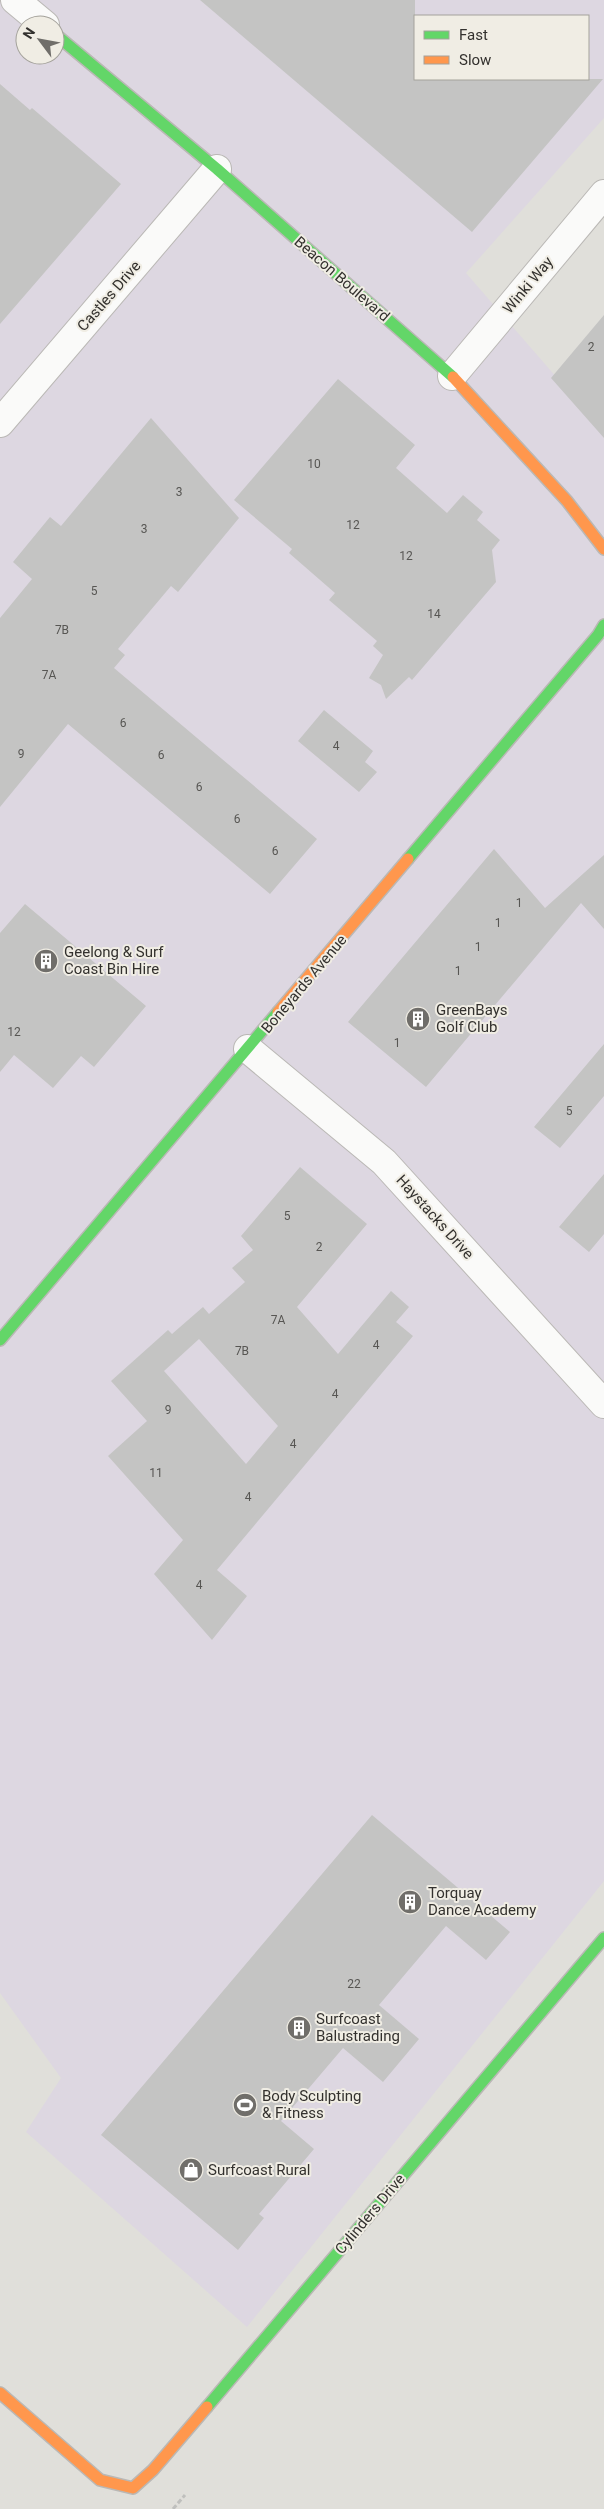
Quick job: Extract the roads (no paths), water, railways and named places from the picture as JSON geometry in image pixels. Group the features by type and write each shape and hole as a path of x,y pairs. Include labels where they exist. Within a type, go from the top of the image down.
{"street":[{"path":"15,0 32,15"},
{"name":"Beacon Boulevard","path":"65,42 217,169 452,376 567,501 604,549"},
{"name":"Castles Drive","path":"0,423 217,169"},
{"name":"Winki Way","path":"452,376 604,194"},
{"name":"Boneyards Avenue","path":"0,1340 457,804 598,635 604,625"},
{"name":"Haystacks Drive","path":"248,1049 384,1162 604,1404"},
{"name":"Cylinders Drive","path":"0,2393 100,2480 133,2488 153,2470 604,1938"}],"place":[{"name":"Geelong & Surf Coast Bin Hire","path":"46,961"},
{"name":"GreenBays Golf Club","path":"418,1019"},
{"name":"Torquay Dance Academy","path":"410,1902"},
{"name":"Surfcoast Balustrading","path":"299,2028"},
{"name":"Body Sculpting & Fitness","path":"245,2105"},
{"name":"Surfcoast Rural","path":"191,2170"}]}
